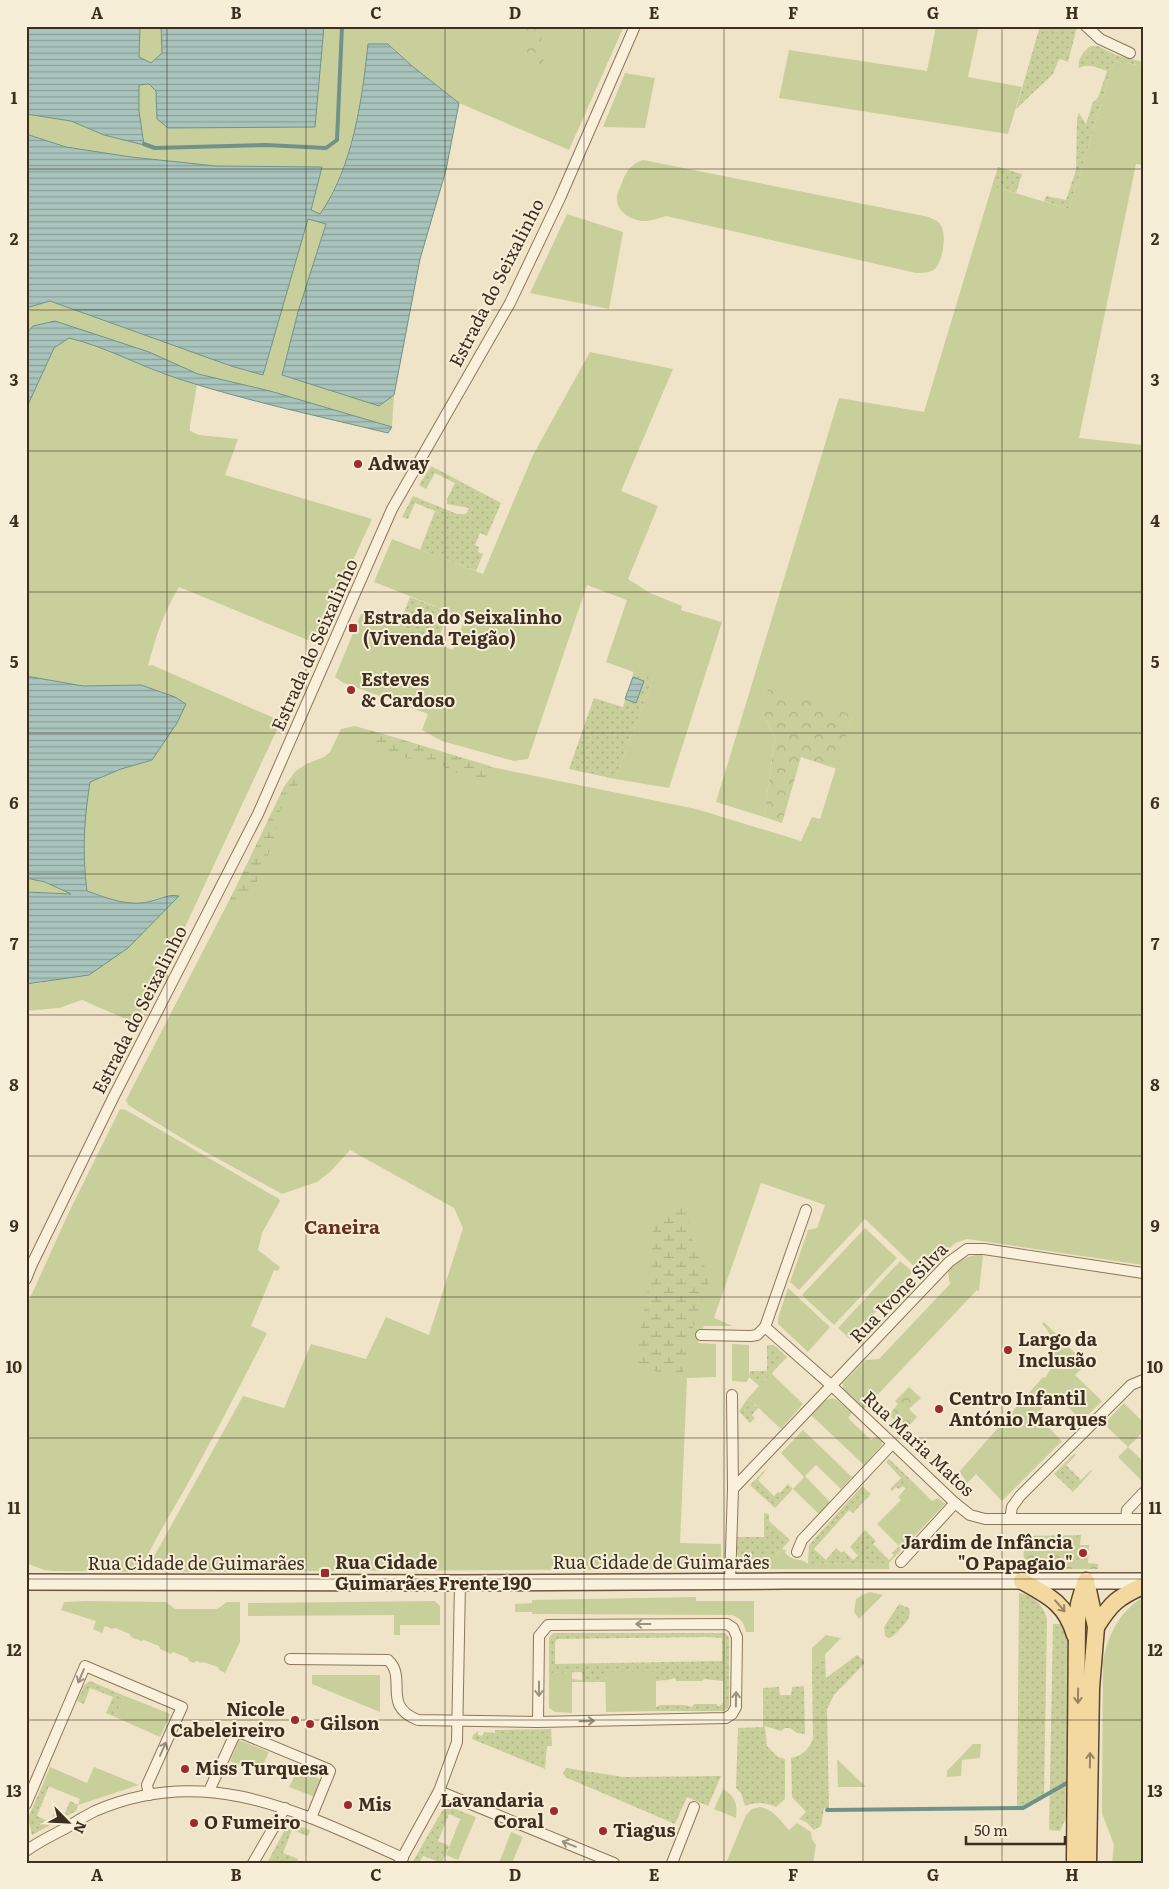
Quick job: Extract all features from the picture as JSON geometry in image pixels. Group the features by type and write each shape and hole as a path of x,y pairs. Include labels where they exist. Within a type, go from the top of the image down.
{"main road":[{"path":"26,1574 33,1582"},
{"path":"1022,1580 1052,1597 1063,1609 1072,1623 1078,1647"},
{"path":"1086,1581 1096,1627 1091,1688 1088,1863"},
{"path":"1075,1863 1078,1622 1079,1604 1086,1581"},
{"name":"Rua Cidade de Guimarães","path":"33,1582 1143,1581"},
{"path":"1096,1627 1107,1609 1123,1595 1143,1586"}],"street":[{"name":"Estrada do Seixalinho","path":"26,1279 113,1098 258,814 392,509 510,303 560,198 635,26"},
{"path":"1086,26 1100,39 1130,53"},
{"path":"701,1335 751,1336 757,1335 766,1327 806,1210"},
{"name":"Rua Ivone Silva","path":"733,1489 949,1262 967,1249 984,1248 1143,1273"},
{"name":"Rua Maria Matos","path":"766,1327 832,1386 955,1503 977,1518 1143,1519"},
{"path":"1010,1519 1012,1507 1020,1496 1132,1385 1143,1380"},
{"path":"730,1582 733,1489 732,1395"},
{"path":"797,1552 802,1540 892,1444"},
{"path":"1126,1519 1127,1510 1143,1493"},
{"path":"901,1562 955,1503"},
{"path":"27,1847 95,1811 149,1795 172,1791 209,1791 246,1796 285,1808 311,1818 401,1860 440,1791 457,1742 459,1722 460,1583"},
{"path":"290,1659 388,1660 394,1665 396,1673 398,1702 409,1717 418,1720 538,1722 726,1718 732,1714 736,1707 737,1637 733,1628 727,1624 548,1625 539,1636 538,1722"},
{"path":"26,1804 85,1666 182,1707 147,1785 149,1795"},
{"path":"209,1791 235,1734 241,1733 328,1768 330,1772 311,1818"},
{"path":"440,1791 614,1863"},
{"path":"672,1863 694,1807"},
{"path":"253,1863 285,1808"}],"green space":[{"path":"140,26 161,26 162,53 151,63 139,57"},
{"path":"324,26 624,26 569,150 459,103 412,66 389,44 368,45 354,132 348,154 331,195 320,214 311,210 321,167 216,166 131,157 66,147 26,134 26,114 71,121 104,135 144,145 139,111 139,85 149,84 156,91 168,128 315,127"},
{"path":"522,26 541,26 544,66 538,69 528,56"},
{"path":"936,26 979,26 968,77 1022,87 1008,134 779,98 789,50 927,71"},
{"path":"1040,26 1077,27 1068,62 1060,59 1053,74 1016,109"},
{"path":"1091,46 1098,46 1116,55 1140,61 1143,63 1143,66 1114,61 1069,209 1044,201 1046,196 1066,200 1076,170 1077,120 1079,113 1086,124 1093,102 1098,98 1107,71 1090,66 1079,68 1082,56"},
{"path":"1114,61 1143,66 1143,165 1136,164 1079,438 1143,445 1143,1265 967,1239 955,1243 930,1268 919,1267 917,1269 865,1219 799,1290 790,1282 808,1230 817,1228 825,1205 761,1183 714,1318 733,1326 704,1326 698,1343 716,1344 716,1377 687,1378 680,1543 721,1544 721,1567 719,1569 149,1572 152,1560 243,1396 284,1408 311,1344 366,1359 386,1317 429,1335 463,1228 454,1208 350,1150 330,1172 317,1182 282,1194 193,1145 128,1105 126,1100 235,889 284,787 295,772 330,752 341,729 355,726 496,768 696,809 801,841 812,817 820,819 852,717 762,712 775,737 764,817 716,802 839,398 924,412 992,186 1069,209"},
{"path":"625,73 655,78 645,128 603,127"},
{"path":"643,160 929,217 938,222 942,227 944,239 940,260 935,269 926,273 916,273 666,216 647,221 636,220 622,211 617,202 617,195 629,170 634,164"},
{"path":"998,167 1022,174 1016,193 992,186"},
{"path":"567,214 623,232 609,309 530,293"},
{"path":"307,219 326,223 298,312 282,375 378,406 394,395 392,427 270,391 198,374 55,321 26,334 26,308 50,301 231,366 263,375"},
{"path":"69,338 92,344 162,374 197,385 190,431 199,435 238,439 225,475 372,519 315,643 179,587 164,615 148,666 152,665 281,721 165,970 137,1024 82,1000 59,1008 26,1011 26,984 41,983 170,894 152,901 123,904 87,891 83,828 90,782 121,769 152,760 141,685 83,686 26,676 26,409 54,348"},
{"path":"590,352 673,369 621,491 658,506 628,579 650,593 682,606 681,610 722,622 669,788 615,779 653,679 606,662 627,600 587,585 528,759 514,761 442,741 422,730 428,714 342,682 335,677 361,614 370,614 412,630 411,634 453,650 465,618 374,582 392,539 483,574 533,455"},
{"path":"431,466 501,503 487,536 480,533 475,545 479,547 478,552 483,554 476,571 420,550 435,511 415,503 408,519 402,517 413,496 457,514 466,514 469,508 447,504 447,499 455,483 435,473 426,489 419,485"},
{"path":"410,597 449,612 436,644 411,633 412,630 399,625"},
{"path":"634,671 653,679 615,779 569,769 594,698 623,707"},
{"path":"768,689 838,708 852,717 837,769 801,757 782,823 764,817 775,737 762,712"},
{"path":"370,730 490,766 491,774 484,783 470,780 443,766 389,754 372,739"},
{"path":"300,768 302,779 280,810 278,826 260,878 238,901 227,906 284,787"},
{"path":"26,878 45,882 73,894 26,892"},
{"path":"120,1109 126,1110 279,1199 280,1201 262,1233 258,1250 280,1267 278,1271 274,1270 251,1326 267,1333 218,1428 156,1538 140,1572 44,1570 26,1563 26,1307 69,1212"},
{"path":"686,1196 691,1237 710,1278 686,1347 686,1366 679,1380 668,1374 634,1366 651,1272 653,1231 666,1211"},
{"path":"865,1228 897,1258 834,1325 802,1295"},
{"path":"975,1255 983,1255 979,1291 977,1290 864,1409 843,1389 843,1383 865,1360 879,1359 950,1284 948,1272 960,1261"},
{"path":"900,1261 913,1272 850,1339 838,1328"},
{"path":"788,1288 830,1327 808,1352 778,1324 778,1318"},
{"path":"1044,1322 1086,1364 1075,1375 1102,1401 1082,1421 1055,1394 1036,1415 1062,1441 1002,1501 976,1474 958,1493 958,1487 965,1479 959,1472 1043,1377 1045,1378 1049,1371 1054,1357 1054,1350 1051,1337 1042,1324"},
{"path":"732,1344 749,1345 749,1377 747,1382 732,1381"},
{"path":"767,1345 774,1345 787,1357 759,1386 749,1377 750,1371 767,1371"},
{"path":"771,1373 803,1404 781,1429 748,1398"},
{"path":"909,1387 921,1398 909,1409 917,1417 905,1430 889,1415 898,1404 895,1401"},
{"path":"748,1398 758,1408 752,1415 755,1418 750,1423 739,1411"},
{"path":"832,1398 852,1413 848,1418 871,1440 877,1437 882,1441 882,1445 864,1465 811,1415 826,1400"},
{"path":"1124,1403 1143,1422 1143,1432 1128,1447 1104,1424"},
{"path":"803,1430 852,1477 841,1489 816,1465 805,1476 830,1502 819,1514 793,1489 804,1477 781,1453"},
{"path":"1128,1447 1143,1461 1143,1478 1141,1480 1118,1457"},
{"path":"1074,1454 1076,1455 1066,1465 1081,1480 1092,1471 1073,1492 1054,1474"},
{"path":"889,1459 912,1481 906,1489 903,1486 899,1489 896,1487 892,1491 890,1489 901,1478 886,1462"},
{"path":"769,1466 758,1480 774,1496 778,1492 780,1493 788,1484 793,1489 775,1508 750,1485"},
{"path":"912,1481 932,1501 938,1498 945,1504 902,1549 877,1524 901,1500 898,1497"},
{"path":"862,1486 871,1494 853,1513 849,1510 814,1549 826,1560 836,1548 842,1553 844,1551 853,1560 858,1556 850,1547 865,1530 876,1541 873,1544 889,1560 894,1555 892,1553 899,1546 902,1549 889,1563 808,1564 809,1545"},
{"path":"764,1513 769,1514 769,1521 790,1540 769,1563 746,1562 737,1555 737,1537 764,1537"},
{"path":"1081,1535 1080,1545 1089,1545 1088,1563 1098,1564 1098,1569 1024,1569 1023,1536"},
{"path":"782,1549 786,1550 785,1553 792,1558 808,1564 889,1563 889,1569 748,1569 748,1562 769,1563"},
{"path":"870,1592 883,1595 859,1619 854,1612 856,1599"},
{"path":"1019,1593 1034,1598 1041,1605 1047,1620 1044,1798 1024,1809 1017,1810"},
{"path":"696,1597 696,1601 754,1601 754,1632 746,1632 742,1621 732,1615 532,1614 532,1612 515,1612 515,1604 532,1603 532,1600"},
{"path":"1143,1597 1143,1863 1112,1863 1114,1845 1102,1813 1103,1661 1108,1642 1121,1617"},
{"path":"435,1601 440,1606 440,1625 400,1625 400,1635 394,1635 394,1615 248,1616 248,1603"},
{"path":"64,1602 166,1602 175,1609 217,1609 227,1602 240,1602 240,1642 225,1673 219,1670 218,1667 203,1662 196,1661 194,1663 189,1661 188,1658 173,1652 171,1654 160,1649 159,1646 131,1637 130,1634 115,1628 112,1629 105,1626 102,1633 93,1629 96,1621 61,1610"},
{"path":"899,1604 909,1608 908,1620 889,1638 885,1636 884,1627"},
{"path":"1053,1624 1064,1624 1072,1646 1068,1814 1060,1831 1049,1830"},
{"path":"725,1633 729,1638 729,1706 724,1711 656,1711 656,1707 661,1705 692,1707 694,1704 717,1704 717,1706 720,1706 723,1703 723,1681 704,1679 702,1681 676,1681 675,1678 656,1681 656,1672 606,1672 606,1682 572,1682 572,1679 582,1680 582,1672 549,1673 549,1638 552,1634","holes":["722,1638 722,1661 555,1664 555,1642 557,1639"]},
{"path":"826,1635 841,1638 812,1668 812,1648"},
{"path":"825,1654 826,1678 857,1655 864,1661 864,1664 834,1695 827,1709 829,1808 824,1808 821,1826 814,1830 806,1822 799,1819 806,1812 792,1797 791,1758 805,1752 813,1739 812,1668"},
{"path":"572,1672 572,1713 555,1712 549,1708 549,1673"},
{"path":"605,1672 656,1672 656,1711 606,1712"},
{"path":"312,1675 380,1675 380,1712 312,1684"},
{"path":"90,1681 125,1696 115,1717 106,1713 113,1697 90,1688 84,1704 77,1701 84,1685"},
{"path":"804,1686 805,1734 797,1733 790,1728 785,1728 781,1731 765,1726 767,1746 778,1757 785,1759 785,1799 776,1807 761,1803 745,1806 741,1793 736,1788 738,1728 763,1727 763,1688 779,1687 780,1695 791,1695 792,1687"},
{"path":"125,1696 170,1715 160,1737 115,1717"},
{"path":"551,1729 552,1746 547,1746 545,1769 472,1739 473,1735 478,1731 478,1735 482,1736 484,1732 495,1733 495,1730"},
{"path":"239,1740 269,1752 261,1769 244,1762 242,1766 230,1761"},
{"path":"973,1744 981,1744 980,1758 962,1760 961,1776 947,1777 947,1771"},
{"path":"837,1759 866,1787 838,1787"},
{"path":"50,1767 87,1783 94,1767 139,1785 78,1805 80,1799 43,1784"},
{"path":"566,1768 624,1777 721,1776 708,1806 687,1797 675,1824 565,1777 563,1773"},
{"path":"298,1769 322,1780 315,1797 289,1787"},
{"path":"43,1784 49,1786 37,1816 50,1822 56,1809 65,1813 70,1801 78,1805 76,1811 32,1835 28,1818"},
{"path":"723,1789 735,1801 736,1818 714,1809"},
{"path":"760,1807 773,1813 789,1830 797,1823 811,1832 812,1839 816,1845 813,1863 726,1863 746,1815 752,1809"},
{"path":"447,1808 463,1812 461,1819 449,1814 438,1841 449,1846 442,1863 423,1856 419,1863 412,1863 442,1811"},
{"path":"463,1812 476,1817 458,1860 446,1855"},
{"path":"291,1823 310,1830 308,1836 292,1830 283,1853 298,1859 297,1863 279,1863 274,1861 267,1863 287,1826"},
{"path":"511,1832 523,1837 512,1863 499,1863"}],"water":[{"path":"26,26 140,26 139,57 151,63 162,53 161,26 324,26 315,127 168,128 157,119 156,91 149,84 139,85 139,111 144,145 104,135 71,121 26,114"},
{"path":"368,44 388,44 412,66 459,103 446,170 420,259 394,395 379,406 282,375 298,312 326,224 308,219 263,375 231,366 50,301 26,308 26,134 66,147 131,157 216,166 322,167 311,210 320,214 341,175 348,154 363,88"},
{"path":"55,321 149,352 198,374 270,391 392,427 388,433 230,394 165,374 69,338 54,348 26,409 26,334 33,326"},
{"path":"26,676 83,686 141,685 175,697 186,704 177,723 152,760 121,769 90,782 84,836 87,891 127,903 143,903 169,896 179,896 128,948 89,975 26,984 26,892 71,894 45,882 26,878"},
{"path":"633,677 644,681 636,703 625,699"}],"waterway":[{"path":"144,144 155,148 266,145 326,148 337,140 342,26"},
{"path":"827,1810 1023,1808 1067,1783"}],"place":[{"name":"Adway","path":"358,464"},
{"name":"Estrada do Seixalinho (Vivenda Teigão)","path":"353,628"},
{"name":"Esteves & Cardoso","path":"351,690"},
{"name":"Largo da Inclusão","path":"1008,1350"},
{"name":"Centro Infantil António Marques","path":"939,1409"},
{"name":"Jardim de Infância \"O Papagaio\"","path":"1083,1553"},
{"name":"Rua Cidade Guimarães Frente 190","path":"325,1573"},
{"name":"Nicole Cabeleireiro","path":"295,1720"},
{"name":"Gilson","path":"310,1724"},
{"name":"Miss Turquesa","path":"185,1769"},
{"name":"Mis","path":"348,1805"},
{"name":"Lavandaria Coral","path":"554,1811"},
{"name":"O Fumeiro","path":"194,1823"},
{"name":"Tiagus","path":"603,1831"}],"district":[{"name":"Caneira","path":"342,1227"}]}
